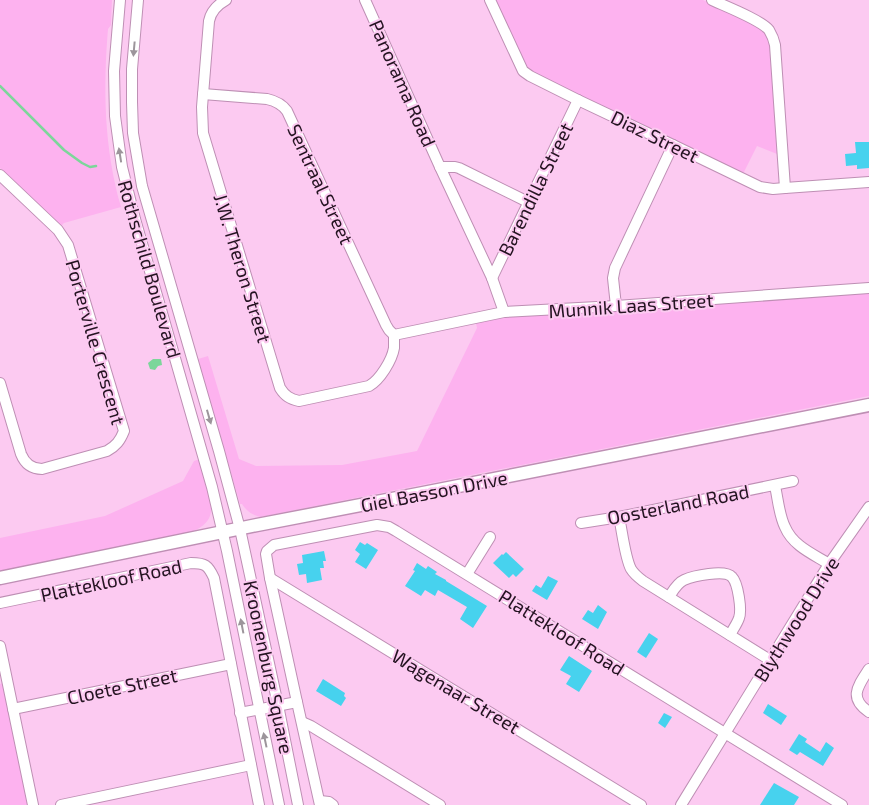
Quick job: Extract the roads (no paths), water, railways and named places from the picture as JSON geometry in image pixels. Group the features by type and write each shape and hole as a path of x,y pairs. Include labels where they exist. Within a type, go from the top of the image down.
{"main road":[{"name":"Giel Basson Drive","path":"0,578 240,528 869,405"}],"street":[{"name":"Rothschild Boulevard","path":"120,0 114,70 115,116 122,166 135,219 207,469 223,532"},
{"name":"Rothschild Boulevard","path":"138,0 132,68 132,102 133,133 141,178 240,528"},
{"name":"J.W. Theron Street","path":"226,0 213,9 209,21 203,94 203,133 280,388 284,394 294,400 304,400 370,386 380,376 394,350 394,335"},
{"name":"Panorama Road","path":"365,0 492,278 504,312"},
{"name":"Diaz Street","path":"490,0 524,71 530,76 578,100 674,144 760,187 772,189 869,182"},
{"path":"712,0 761,24 772,36 775,45 785,188"},
{"name":"Sentraal Street","path":"203,94 267,99 284,106 386,325 394,335"},
{"name":"Barendilla Street","path":"492,278 578,100"},
{"path":"616,306 614,268 674,144"},
{"name":"Panorama Road","path":"440,167 459,168 528,202"},
{"name":"Porterville Crescent","path":"0,175 58,230 68,245 124,431 118,443 107,451 36,469 31,467 21,454 0,383"},
{"name":"Munnik Laas Street","path":"394,335 504,312 869,288"},
{"name":"Oosterland Road","path":"581,523 793,481"},
{"name":"Oosterland Road","path":"775,486 782,521 786,530 804,550 829,564"},
{"name":"Blythwood Drive","path":"681,805 829,564 869,507"},
{"path":"619,517 631,569 643,581 770,660"},
{"name":"Plattekloof Road","path":"267,551 274,545 366,526 383,525 389,527 842,805"},
{"name":"Kroonenburg Square","path":"240,528 298,805"},
{"name":"Kroonenburg Square","path":"223,532 279,805"},
{"path":"467,574 490,537"},
{"name":"Kroonenburg Square","path":"267,551 266,557 270,578 320,803"},
{"name":"Plattekloof Road","path":"0,603 191,563 205,565 210,569 214,578"},
{"path":"668,597 679,583 684,580 716,573 728,574 734,579 736,584 740,608 739,617 730,635"},
{"name":"Kroonenburg Square","path":"214,578 259,805"},
{"name":"Wagenaar Street","path":"270,578 641,805"},
{"path":"0,646 33,805"},
{"name":"Cloete Street","path":"13,709 231,664"},
{"path":"869,669 860,682 856,694 858,702 869,712"},
{"path":"240,713 297,702"},
{"path":"302,722 312,726 440,805"},
{"path":"61,805 251,765"},
{"path":"320,803 328,802 333,805"}],"waterway":[{"path":"0,86 64,150 82,163 90,167 96,166"}]}
